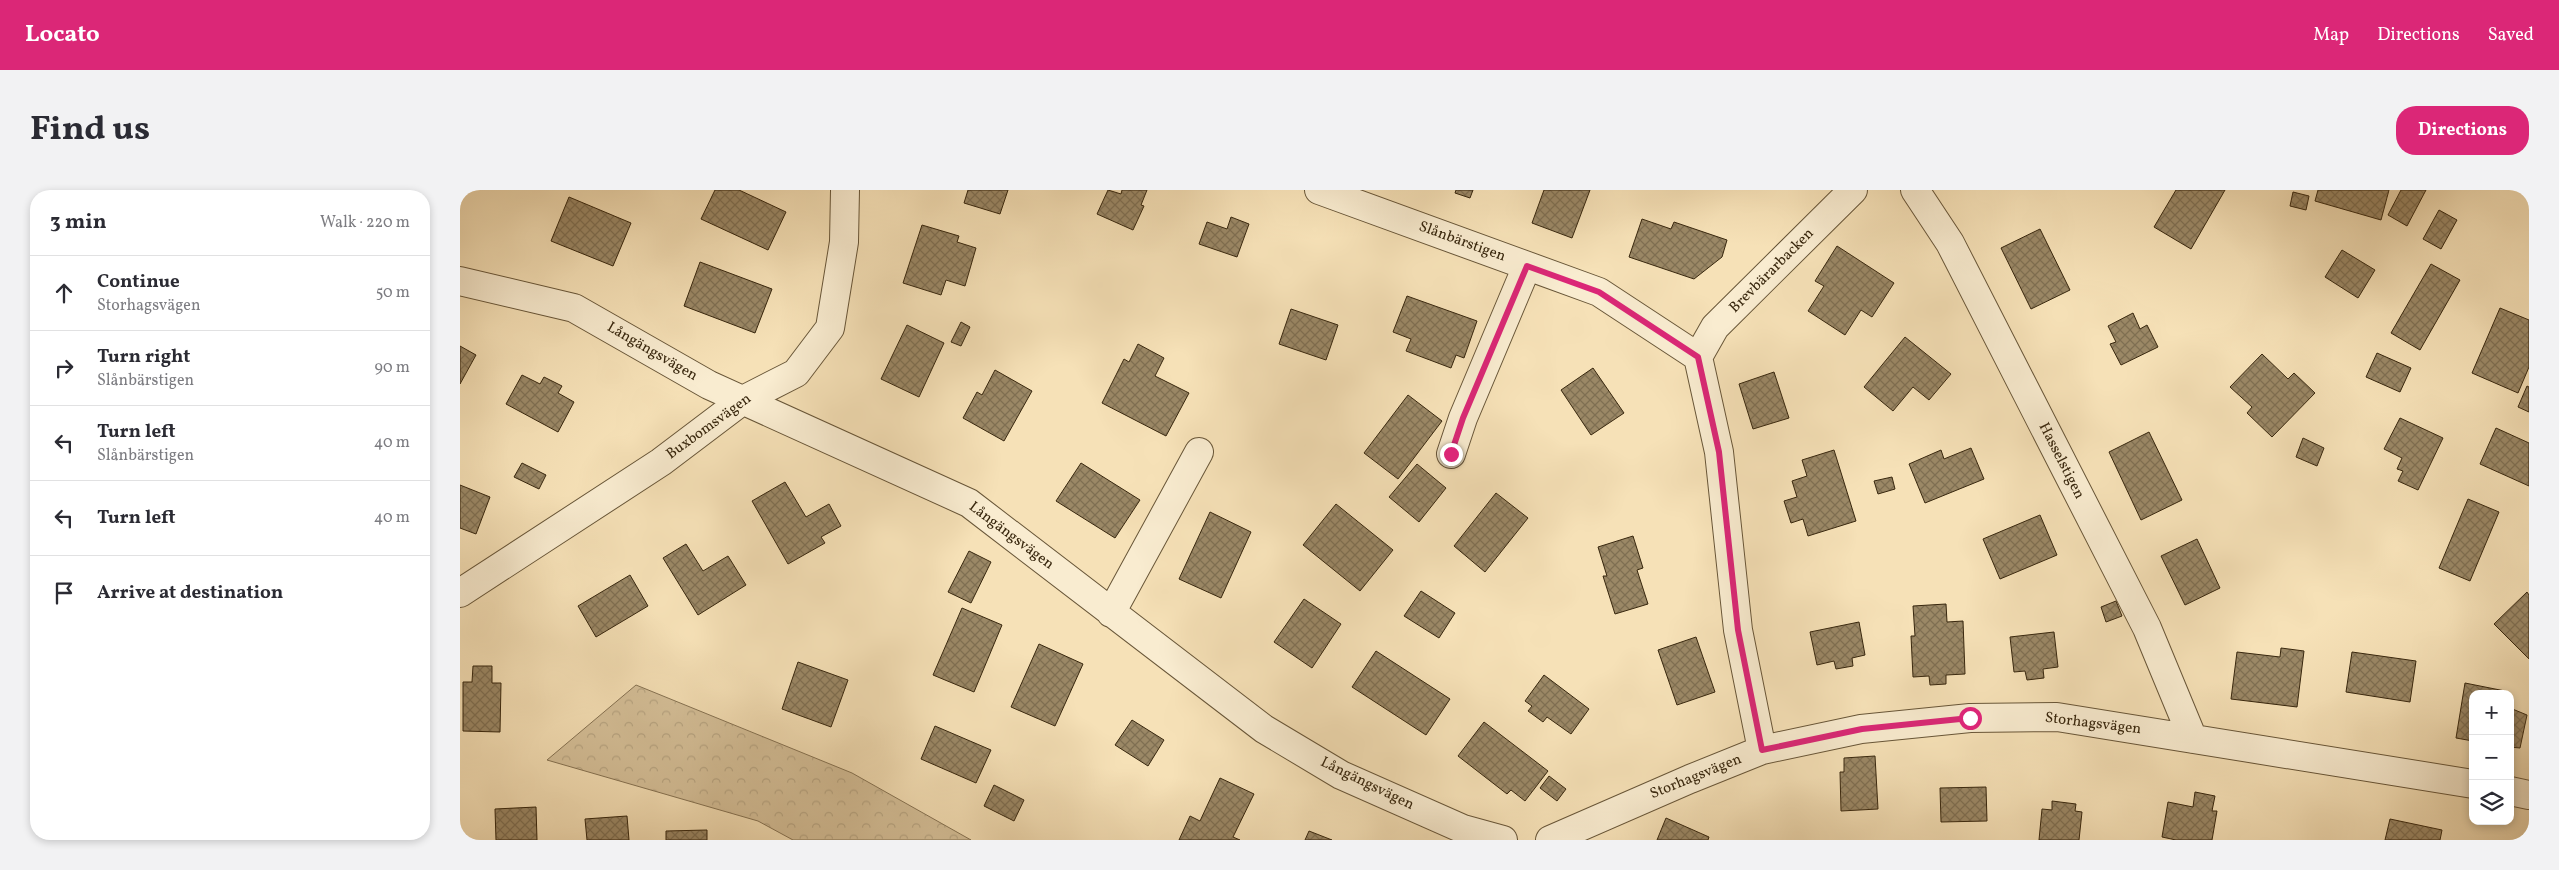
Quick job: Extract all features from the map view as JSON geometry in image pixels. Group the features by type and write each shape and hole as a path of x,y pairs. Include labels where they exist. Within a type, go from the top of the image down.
{"street":[{"name":"Buxbomsvägen","path":"460,593 661,462 743,400 796,373 830,328 844,242 845,190"},
{"name":"Slånbärstigen","path":"1319,190 1599,292 1698,357"},
{"name":"Brevbärarbacken","path":"1698,357 1715,327 1853,190"},
{"name":"Hasselstigen","path":"1916,190 1950,243 2147,628 2193,739"},
{"path":"1451,454 1463,418 1527,266"},
{"name":"Långängsvägen","path":"460,281 574,308 709,385 969,503 1264,729 1341,775 1463,829 1503,840"},
{"path":"1698,357 1719,452 1738,630 1762,750"},
{"path":"1111,613 1199,452"},
{"name":"Storhagsvägen","path":"1550,840 1681,782 1762,750 1862,729 1970,718 2057,717 2469,783"},
{"path":"2514,792 2529,794"}],"green space":[{"path":"636,685 852,773 971,840 793,840 758,821 547,760"}],"building":[{"path":"715,190 739,190 786,212 768,250 701,219"},
{"path":"968,190 1008,190 1000,214 964,203"},
{"path":"1108,190 1121,194 1122,190 1147,190 1141,205 1144,206 1133,230 1097,214"},
{"path":"1456,190 1473,190 1470,198 1455,193"},
{"path":"1544,190 1590,190 1572,238 1532,223"},
{"path":"2176,190 2225,190 2191,249 2154,227"},
{"path":"2318,190 2389,190 2381,220 2315,201"},
{"path":"2401,190 2426,190 2407,226 2388,215"},
{"path":"2293,192 2309,196 2306,210 2290,206"},
{"path":"569,197 631,223 613,266 551,241"},
{"path":"2439,210 2457,220 2441,249 2423,239"},
{"path":"1231,217 1249,224 1237,257 1199,244 1207,222 1227,229"},
{"path":"1642,219 1671,229 1674,222 1727,240 1722,257 1694,279 1629,257"},
{"path":"922,225 959,236 957,242 976,248 965,286 946,280 941,295 903,283"},
{"path":"2040,229 2070,290 2031,309 2001,248"},
{"path":"1837,246 1894,283 1872,317 1861,310 1845,335 1808,311 1824,286 1815,281"},
{"path":"2342,250 2375,270 2358,298 2325,277"},
{"path":"700,262 772,289 755,333 684,306"},
{"path":"2431,264 2460,280 2420,350 2391,333"},
{"path":"1407,296 1477,321 1464,358 1456,355 1451,368 1406,351 1411,339 1393,332"},
{"path":"2500,308 2529,320 2529,367 2518,393 2472,373"},
{"path":"1291,309 1338,325 1326,360 1279,344"},
{"path":"2133,313 2140,329 2147,325 2158,347 2121,365 2110,344 2116,342 2108,326"},
{"path":"961,322 970,327 961,346 951,342"},
{"path":"907,325 944,343 919,397 881,379"},
{"path":"1905,337 1951,374 1929,400 1913,387 1893,411 1864,387"},
{"path":"1138,344 1164,358 1155,376 1189,393 1166,436 1102,403 1124,359 1129,362"},
{"path":"460,346 476,355 460,384"},
{"path":"2377,353 2411,368 2400,392 2366,377"},
{"path":"2262,354 2288,379 2294,373 2315,393 2272,437 2247,413 2252,407 2230,387"},
{"path":"1593,368 1624,413 1591,435 1561,390"},
{"path":"995,370 1032,391 1004,441 963,418 977,392 982,395"},
{"path":"1774,372 1789,418 1753,429 1739,384"},
{"path":"522,375 540,384 544,377 562,386 558,393 574,402 558,432 506,404"},
{"path":"2527,386 2529,387 2529,412 2518,407"},
{"path":"1408,395 1442,421 1398,479 1364,453"},
{"path":"2400,418 2443,438 2418,490 2398,481 2403,471 2397,469 2402,458 2384,449"},
{"path":"2496,428 2529,443 2529,486 2480,464"},
{"path":"2149,432 2182,500 2141,520 2109,452"},
{"path":"2303,438 2324,448 2317,466 2296,457"},
{"path":"1971,448 1984,479 1925,503 1909,464 1941,450 1944,459"},
{"path":"1834,450 1856,521 1808,536 1803,519 1791,523 1784,501 1797,497 1792,481 1807,476 1802,460"},
{"path":"522,463 546,475 539,489 514,477"},
{"path":"1081,463 1140,500 1115,538 1056,501"},
{"path":"1417,464 1446,488 1419,522 1389,497"},
{"path":"1892,477 1895,489 1878,494 1874,481"},
{"path":"785,482 806,517 829,504 841,526 821,537 825,543 788,564 752,501"},
{"path":"460,485 490,497 476,534 460,528"},
{"path":"1496,493 1528,518 1485,572 1454,546"},
{"path":"2468,499 2499,512 2470,581 2439,568"},
{"path":"1336,504 1393,550 1360,591 1303,545"},
{"path":"1210,512 1251,532 1221,598 1179,579"},
{"path":"2040,515 2057,555 2000,579 1983,539"},
{"path":"1633,536 1643,568 1637,570 1648,604 1615,614 1603,576 1607,576 1598,547"},
{"path":"2197,539 2220,588 2185,605 2161,556"},
{"path":"686,544 703,571 728,556 746,585 698,615 663,558"},
{"path":"969,551 991,562 971,603 948,592"},
{"path":"630,575 648,606 596,637 578,606"},
{"path":"1421,591 1455,613 1439,638 1404,616"},
{"path":"2527,592 2529,595 2529,659 2494,624"},
{"path":"1304,599 1341,624 1312,668 1274,642"},
{"path":"2116,601 2122,616 2106,622 2101,607"},
{"path":"1946,604 1947,622 1963,621 1965,674 1946,675 1946,684 1930,685 1929,676 1913,677 1911,636 1915,636 1913,606"},
{"path":"962,608 1002,625 974,692 933,675"},
{"path":"1859,622 1865,655 1852,658 1853,666 1836,669 1834,661 1817,665 1810,632"},
{"path":"2054,632 2058,667 2043,669 2044,678 2027,680 2025,671 2014,672 2010,637"},
{"path":"1696,637 1715,692 1677,705 1658,650"},
{"path":"1039,644 1083,664 1055,726 1011,707"},
{"path":"2281,648 2304,651 2297,707 2231,699 2237,652 2280,657"},
{"path":"1376,651 1450,699 1426,735 1352,687"},
{"path":"2352,652 2416,661 2410,702 2346,692"},
{"path":"798,662 848,680 831,727 782,709"},
{"path":"473,666 492,666 492,683 501,683 500,732 463,731 463,682 472,682"},
{"path":"1544,675 1589,709 1571,734 1547,717 1543,722 1528,711 1532,706 1525,701"},
{"path":"2465,683 2500,690 2469,690 2469,740 2456,738"},
{"path":"2514,710 2527,715 2520,748 2514,747"},
{"path":"1132,720 1164,740 1148,766 1115,745"},
{"path":"1484,722 1548,771 1525,801 1511,790 1507,794 1458,756"},
{"path":"935,726 991,750 976,783 921,759"},
{"path":"1875,756 1878,809 1841,811 1840,772 1844,772 1844,758"},
{"path":"1549,776 1566,789 1557,801 1540,788"},
{"path":"1220,778 1254,794 1233,837 1240,840 1179,840 1190,816 1200,821"},
{"path":"994,785 1024,800 1014,821 984,806"},
{"path":"1986,787 1987,821 1941,822 1940,788"},
{"path":"2195,792 2215,796 2212,811 2217,811 2212,840 2176,840 2162,837 2168,802 2193,807"},
{"path":"2052,801 2076,804 2075,811 2082,812 2079,840 2039,840 2042,809 2052,810"},
{"path":"536,807 537,840 496,840 495,809"},
{"path":"627,816 629,840 587,840 585,819"},
{"path":"1666,818 1709,837 1708,840 1657,840"},
{"path":"2390,819 2442,830 2440,840 2385,840"},
{"path":"707,830 707,840 666,840 666,831"},
{"path":"1309,831 1332,840 1305,840"}],"route":[{"path":"1451,454 1463,418 1527,266 1599,292 1698,357 1719,452 1738,630 1762,750 1862,729 1970,718"}]}
